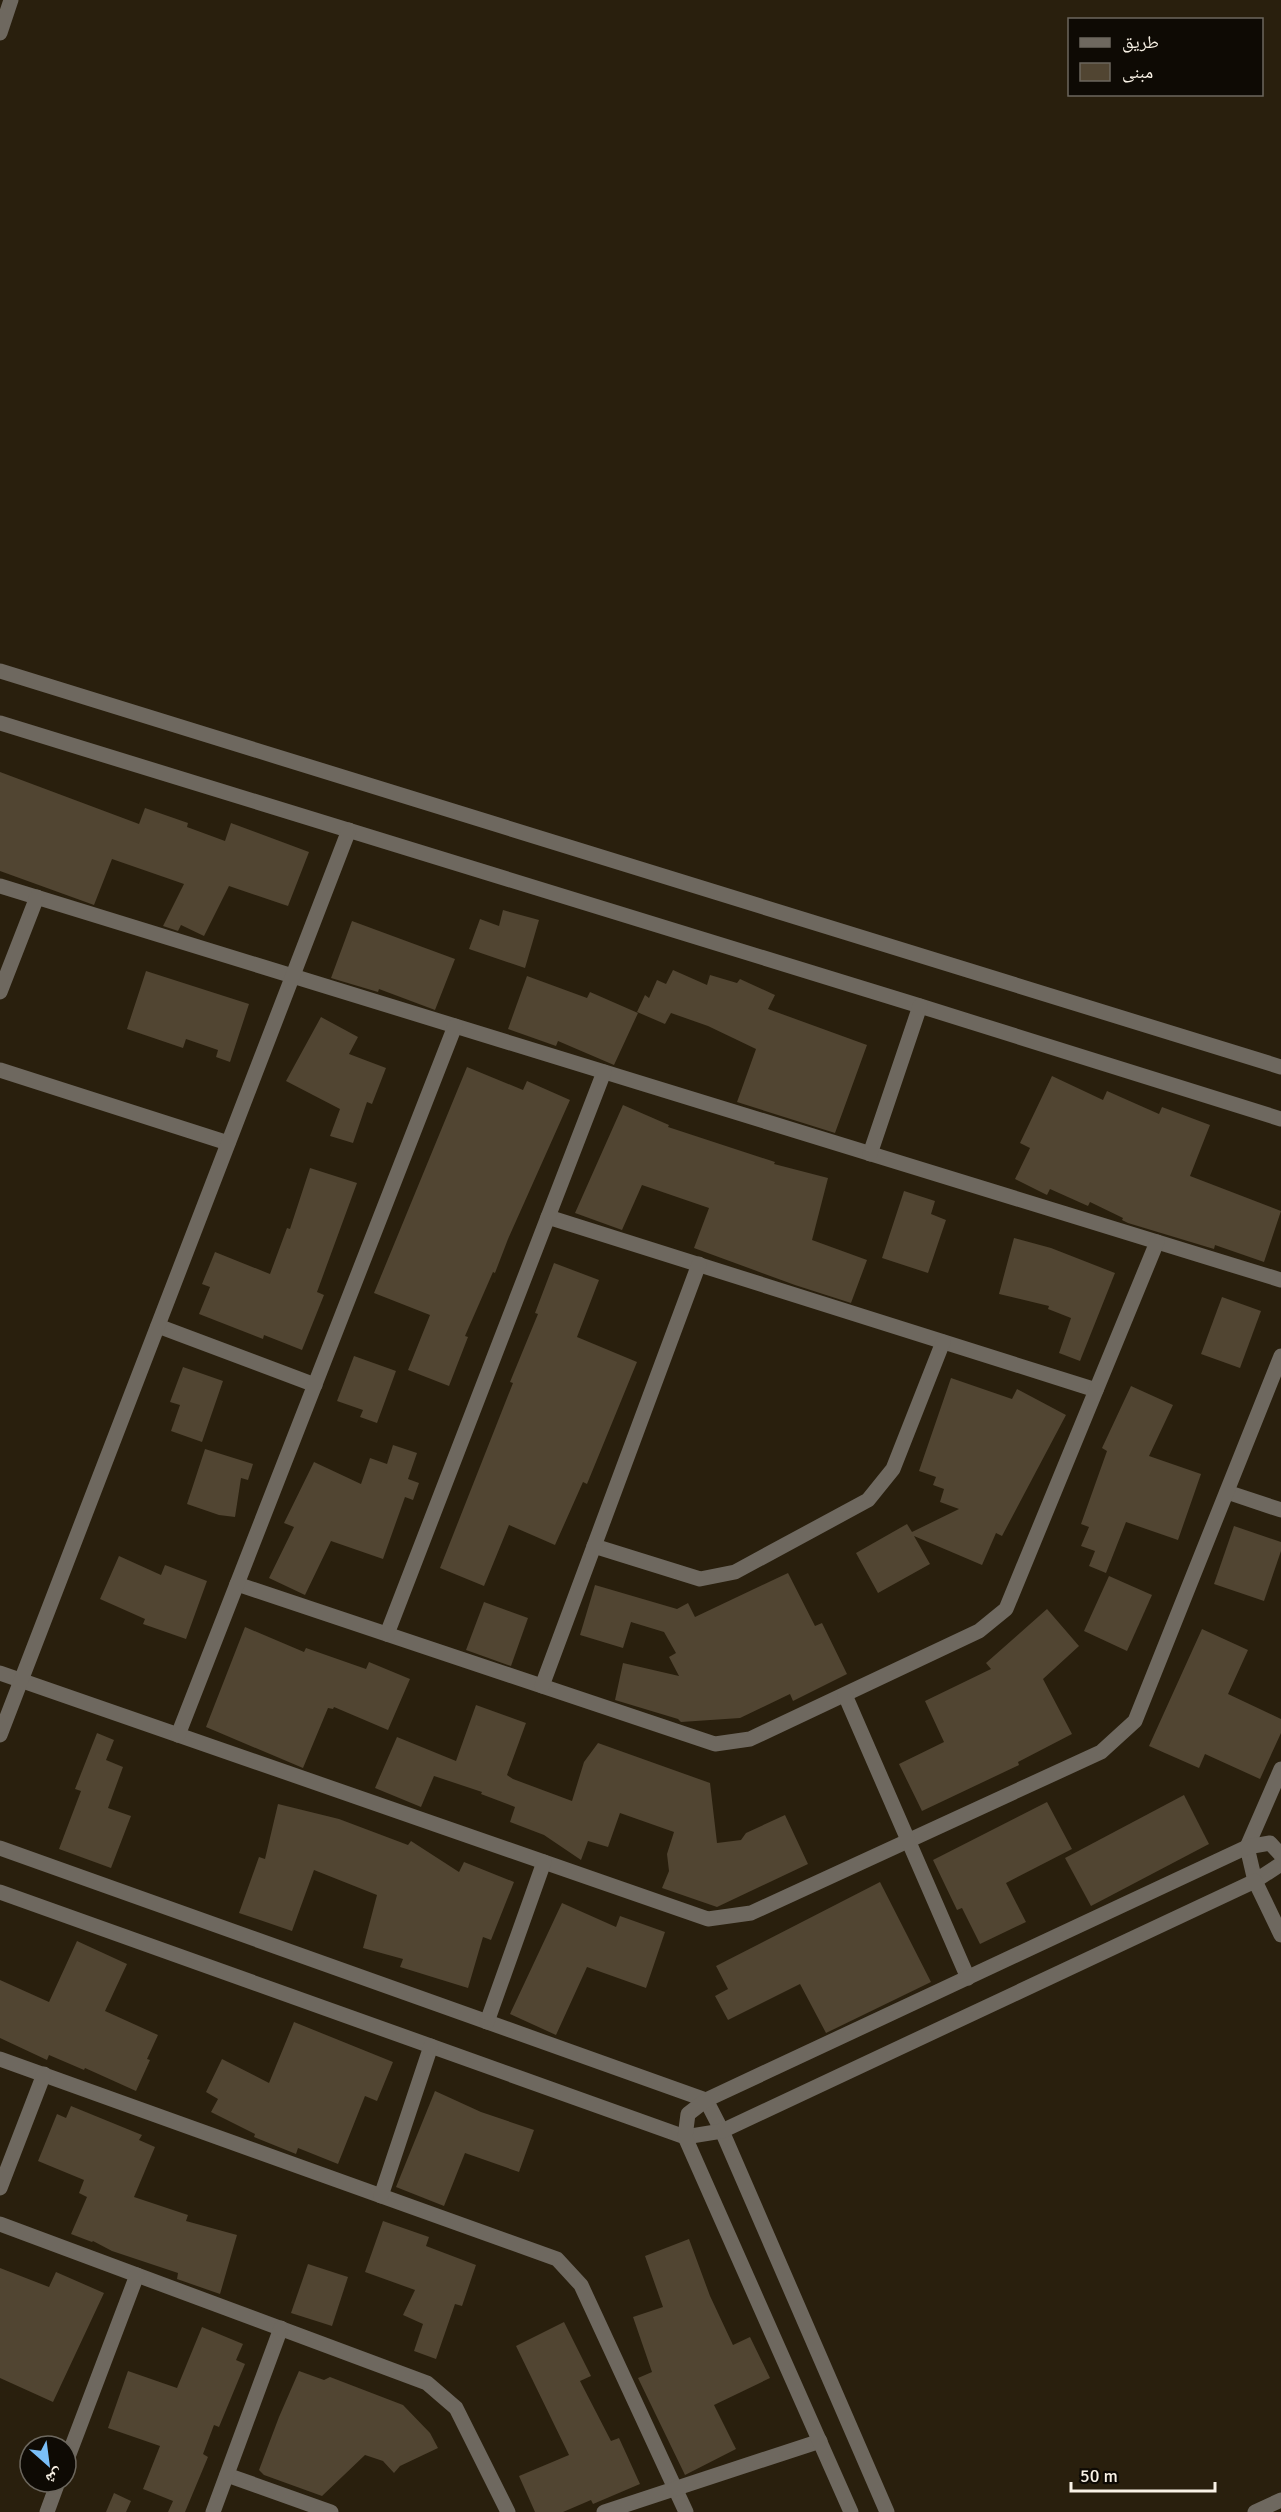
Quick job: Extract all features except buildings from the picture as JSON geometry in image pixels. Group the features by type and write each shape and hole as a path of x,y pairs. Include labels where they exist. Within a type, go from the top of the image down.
{"street":[{"path":"0,33 11,0"},
{"path":"0,671 1281,1067"},
{"path":"0,723 1281,1119"},
{"path":"0,1735 349,830"},
{"path":"0,886 1281,1280"},
{"path":"0,992 37,897"},
{"path":"870,1154 920,1006"},
{"path":"178,1735 455,1026"},
{"path":"0,1070 228,1143"},
{"path":"387,1634 604,1072"},
{"path":"548,1217 1096,1390"},
{"path":"237,1584 716,1744 750,1739 979,1631 1006,1609 1157,1242"},
{"path":"542,1686 699,1264"},
{"path":"158,1326 315,1385"},
{"path":"594,1546 700,1580 735,1572 868,1500 892,1469 943,1342"},
{"path":"0,1673 708,1919 751,1913 1101,1752 1135,1721 1281,1356"},
{"path":"1227,1492 1281,1510"},
{"path":"845,1695 968,1978"},
{"path":"1281,1769 1247,1847 1255,1881 1281,1935"},
{"path":"851,2512 685,2137 688,2114 706,2100 1247,1847 1270,1843 1281,1855"},
{"path":"0,1848 706,2100 722,2131 887,2512"},
{"path":"487,2022 544,1862"},
{"path":"0,1892 685,2137 722,2131 1255,1881 1281,1864"},
{"path":"381,2196 431,2046"},
{"path":"0,2059 557,2259 581,2285 686,2512"},
{"path":"0,2188 44,2074"},
{"path":"0,2224 427,2383 456,2408 508,2512"},
{"path":"77,2434 137,2275"},
{"path":"213,2512 280,2328"},
{"path":"603,2512 820,2441"},
{"path":"227,2475 331,2512"},
{"path":"47,2512 54,2494"},
{"path":"1255,2512 1281,2500"}]}
